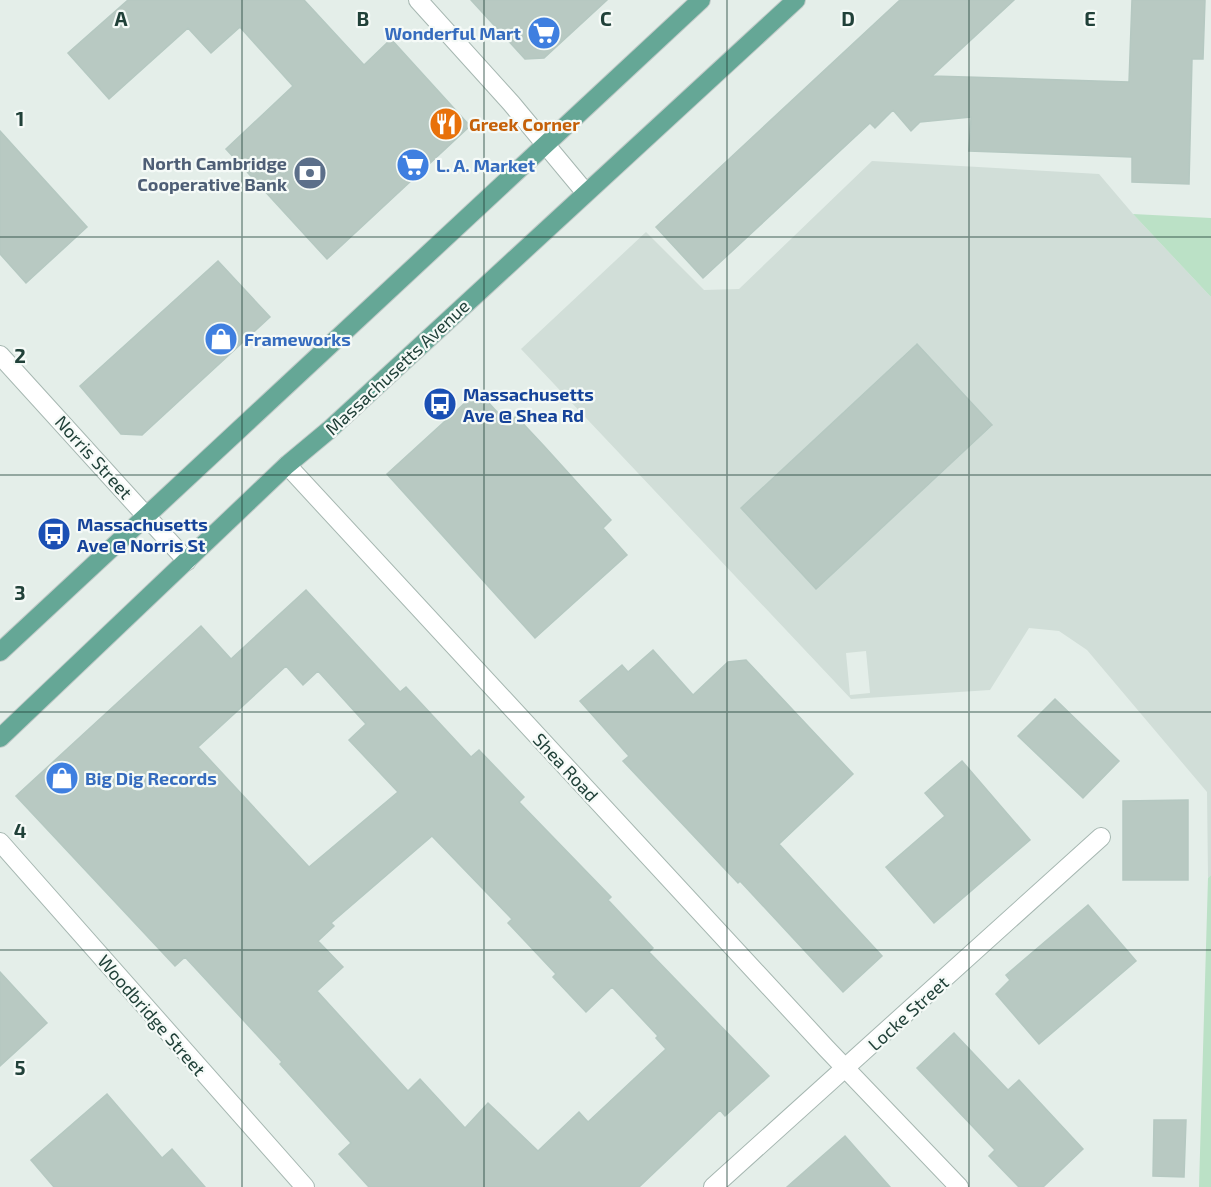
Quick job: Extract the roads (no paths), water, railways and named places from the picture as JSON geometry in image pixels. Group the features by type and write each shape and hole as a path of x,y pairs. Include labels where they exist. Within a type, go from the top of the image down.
{"main road":[{"path":"0,652 701,0"},
{"name":"Massachusetts Avenue","path":"0,738 286,465 329,430 796,0"}],"street":[{"path":"418,0 585,192"},
{"name":"Norris Street","path":"0,355 187,561"},
{"name":"Shea Road","path":"286,465 959,1187"},
{"name":"Locke Street","path":"714,1187 1101,837"},
{"name":"Woodbridge Street","path":"0,842 305,1187"}],"place":[{"name":"Wonderful Mart","path":"544,33"},
{"name":"Greek Corner","path":"446,124"},
{"name":"L. A. Market","path":"413,165"},
{"name":"North Cambridge Cooperative Bank","path":"310,173"},
{"name":"Frameworks","path":"221,339"},
{"name":"Massachusetts Ave @ Shea Rd","path":"440,404"},
{"name":"Massachusetts Ave @ Norris St","path":"54,534"},
{"name":"Big Dig Records","path":"62,778"}]}
